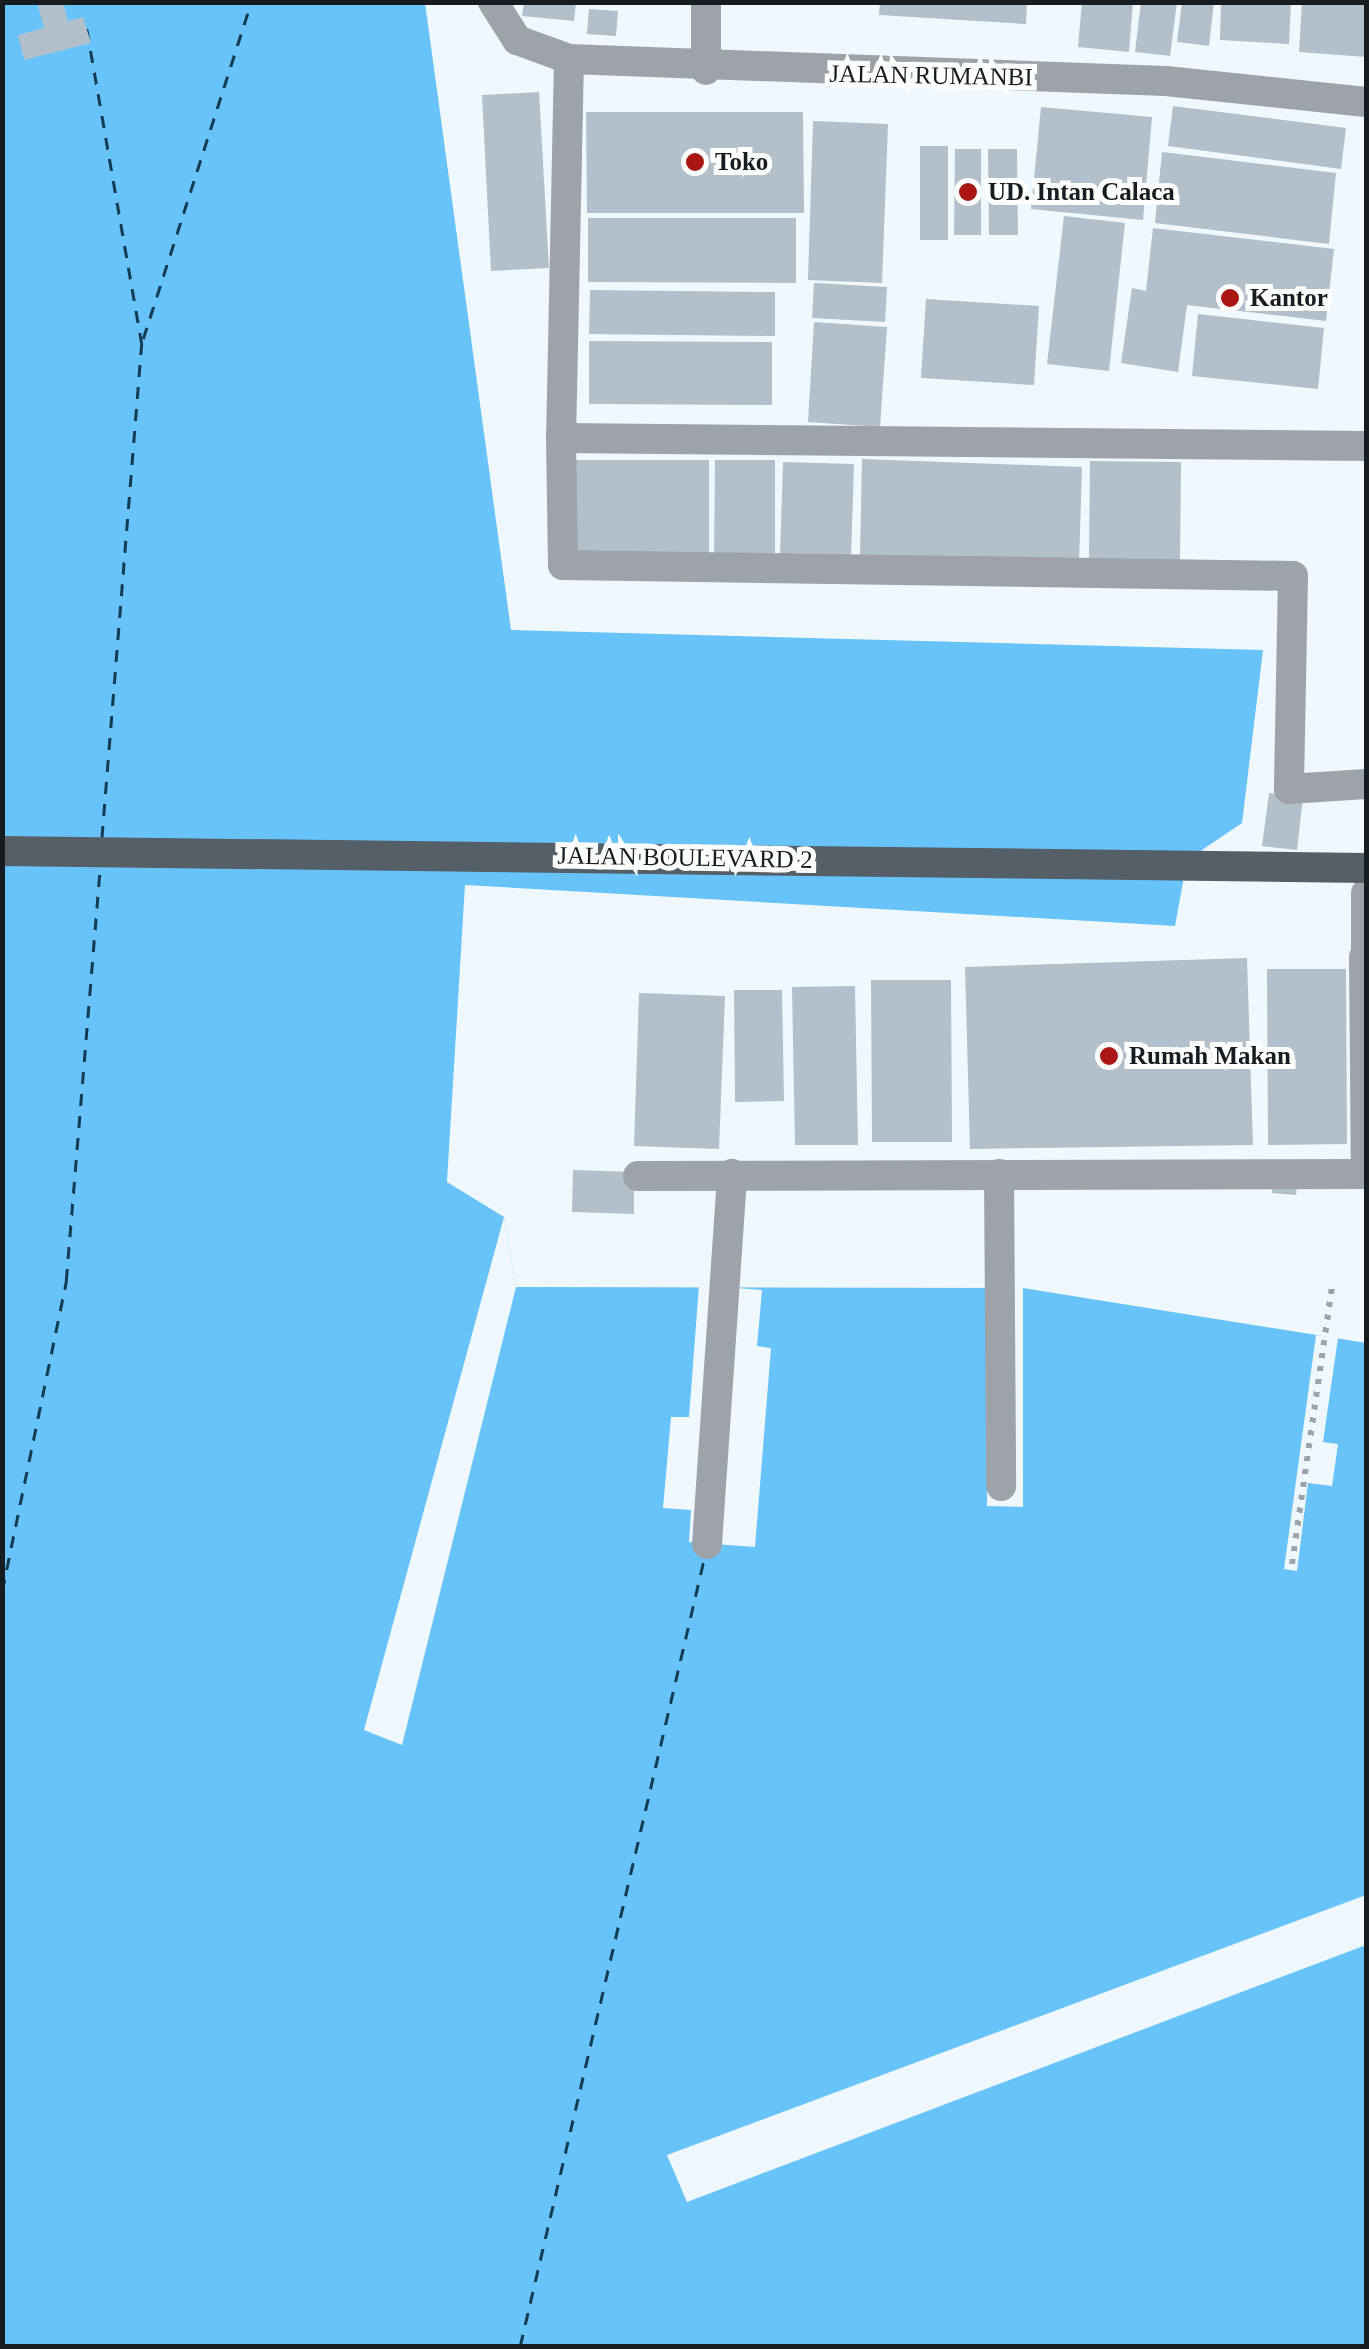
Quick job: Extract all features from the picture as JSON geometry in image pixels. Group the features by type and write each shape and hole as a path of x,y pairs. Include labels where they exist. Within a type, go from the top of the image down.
{"main road":[{"name":"JALAN BOULEVARD 2","path":"2,851 1366,868"}],"street":[{"path":"706,2 706,70"},
{"name":"JALAN RUMANBI","path":"499,15 533,51 570,59 706,70 1166,82 1366,102"},
{"path":"570,59 561,438 563,565 1293,576 1289,789 1366,784"},
{"path":"561,438 1366,446"},
{"path":"638,1176 1366,1174 1366,894"},
{"path":"708,1544 732,1174"},
{"path":"999,1174 1000,1486"}],"path":[{"path":"1292,1564 1332,1285"}],"water":[{"path":"3,3 425,3 511,630 1263,650 1242,823 1187,860 1175,926 465,885 447,1182 504,1217 516,1287 1023,1288 1366,1343 1366,2346 3,2346"}],"pier":[{"path":"504,1217 516,1287 402,1745 364,1730"},
{"path":"699,1285 762,1290 757,1346 771,1348 755,1547 689,1542 691,1510 663,1508 671,1417 689,1417"},
{"path":"988,1288 1023,1288 1023,1507 987,1506"},
{"path":"1316,1335 1338,1338 1323,1442 1338,1444 1332,1486 1308,1483 1297,1571 1284,1569"},
{"path":"1366,1895 1366,1945 687,2202 667,2155"}],"building":[{"path":"37,2 63,2 68,21 83,17 91,43 24,60 18,35 44,28"},
{"path":"524,2 576,2 574,21 522,16"},
{"path":"880,2 1027,2 1026,24 879,15"},
{"path":"1082,2 1133,2 1129,52 1078,47"},
{"path":"1141,2 1177,2 1170,56 1135,52"},
{"path":"1182,2 1214,2 1209,46 1177,42"},
{"path":"1221,2 1291,2 1289,44 1220,40"},
{"path":"1302,2 1366,2 1366,57 1299,52"},
{"path":"589,9 618,11 616,36 587,34"},
{"path":"539,92 549,268 491,271 482,95"},
{"path":"1173,106 1346,128 1341,169 1168,146"},
{"path":"1041,107 1152,117 1143,220 1031,209"},
{"name":"Toko","path":"586,112 803,112 804,213 587,213"},
{"path":"813,121 888,124 882,283 808,280"},
{"path":"920,146 948,146 948,240 920,240"},
{"name":"UD. Intan Calaca","path":"955,149 981,149 981,235 954,235"},
{"path":"988,149 1017,149 1018,235 989,235"},
{"path":"1162,152 1336,173 1329,244 1155,223"},
{"path":"1064,216 1125,223 1109,371 1047,364"},
{"path":"588,218 796,218 796,283 588,282"},
{"name":"Kantor","path":"1153,228 1334,249 1326,321 1187,305 1178,372 1121,363 1132,288 1146,291"},
{"path":"814,283 887,287 885,322 812,318"},
{"path":"590,290 775,292 775,336 589,334"},
{"path":"926,299 1039,306 1034,385 921,378"},
{"path":"1198,314 1324,328 1318,389 1192,376"},
{"path":"814,322 887,327 880,427 808,422"},
{"path":"589,341 772,342 772,405 589,404"},
{"path":"862,459 1082,467 1079,563 860,556"},
{"path":"563,460 709,460 709,559 564,560"},
{"path":"715,460 775,460 775,556 714,556"},
{"path":"1090,461 1181,462 1180,562 1089,561"},
{"path":"783,462 854,464 851,558 780,556"},
{"path":"1269,793 1303,797 1297,850 1262,846"},
{"name":"Rumah Makan","path":"1247,958 1253,1145 970,1149 965,967"},
{"name":"Rumah Makan","path":"1267,969 1346,969 1347,1144 1268,1145"},
{"path":"871,980 951,980 952,1142 872,1142"},
{"path":"855,986 858,1145 795,1145 792,987"},
{"path":"734,990 782,990 784,1101 735,1102"},
{"path":"639,993 725,996 719,1149 634,1146"},
{"path":"573,1170 634,1172 634,1214 572,1212"},
{"path":"1273,1181 1297,1183 1296,1195 1272,1193"}],"ferry route":[{"path":"143,339 251,2"},
{"path":"87,29 142,343 102,837"},
{"path":"2,1591 66,1281 100,865"},
{"path":"520,2346 704,1559"}],"place":[{"name":"Toko","path":"695,162"},
{"name":"UD. Intan Calaca","path":"968,192"},
{"name":"Kantor","path":"1230,298"},
{"name":"Rumah Makan","path":"1109,1056"}]}
